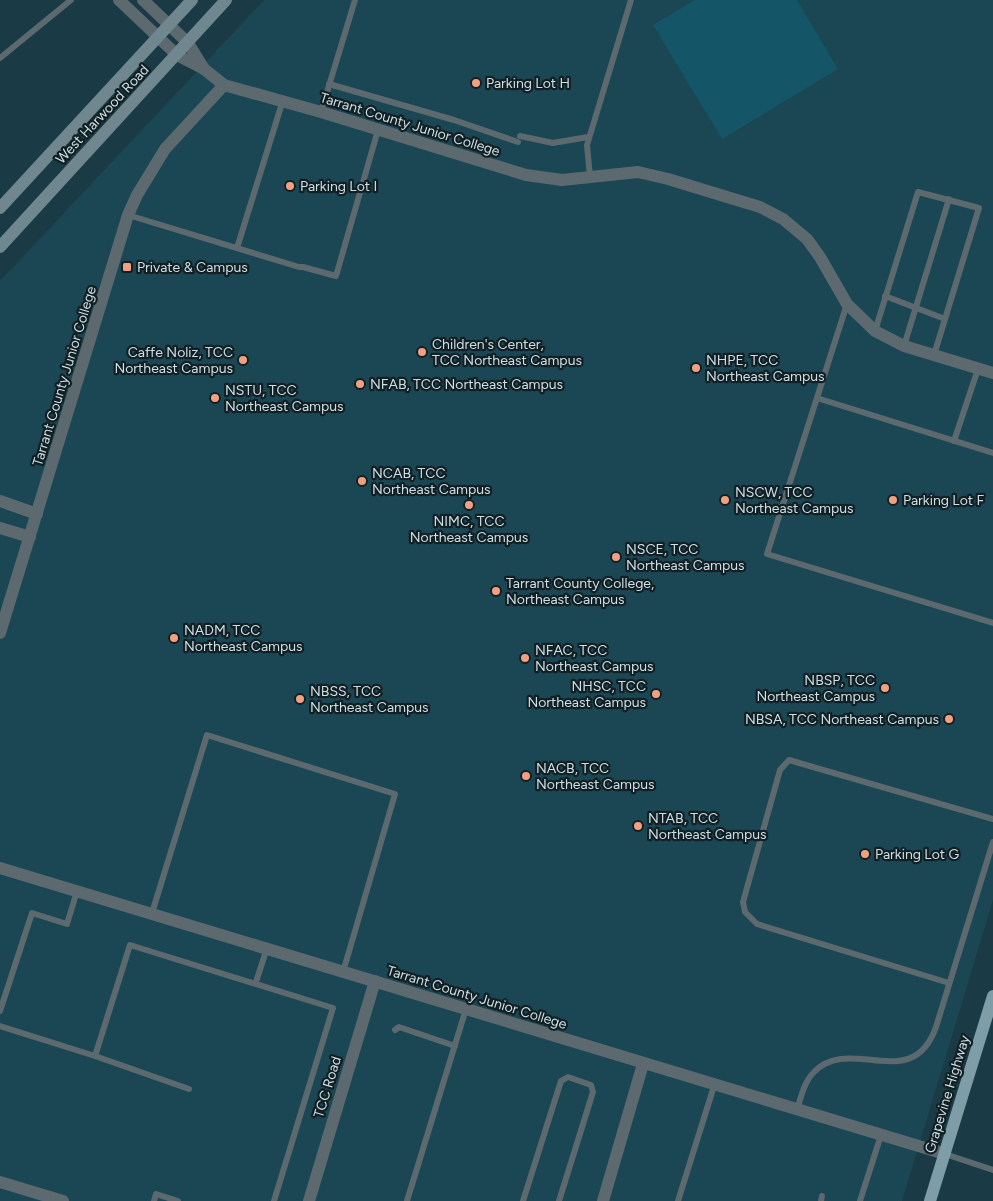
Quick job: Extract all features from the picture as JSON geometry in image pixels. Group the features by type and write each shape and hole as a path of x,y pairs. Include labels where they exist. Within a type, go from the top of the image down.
{"main road":[{"name":"West Harwood Road","path":"0,208 192,0"},
{"name":"West Harwood Road","path":"0,248 226,0"},
{"name":"Grapevine Highway","path":"930,1201 993,996"}],"street":[{"path":"120,0 177,55 204,69 224,85"},
{"path":"143,0 188,43 204,69"},
{"name":"Tarrant County Junior College","path":"0,633 128,215 165,149 224,85 283,100 532,177 562,180 638,172 650,174 771,212 794,227 814,247 847,304 875,331 904,346 993,373"},
{"path":"0,501 37,514"},
{"path":"0,528 30,537"},
{"name":"Tarrant County Junior College","path":"0,868 714,1086 945,1154"},
{"name":"TCC Road","path":"309,1201 375,981"},
{"path":"603,1201 643,1064"},
{"path":"0,1182 62,1201"}],"lane":[{"path":"0,58 71,0"},
{"path":"321,112 355,0"},
{"path":"590,177 586,149 588,137 631,0"},
{"path":"329,84 519,139 553,143 588,137"},
{"path":"237,248 283,100"},
{"path":"128,215 298,267 303,266 336,276 378,130"},
{"path":"875,331 918,192 979,208 934,355"},
{"path":"904,346 949,199"},
{"path":"886,296 945,319"},
{"path":"847,304 767,554 993,623"},
{"path":"954,442 978,369"},
{"path":"817,398 993,453"},
{"path":"152,913 207,735 395,794 343,972"},
{"path":"949,983 757,924 745,912 743,902 780,770 790,760 993,819"},
{"path":"797,1110 807,1082 823,1065 844,1059 900,1062 920,1053 932,1037 993,842"},
{"path":"0,1011 32,913 67,924 77,890"},
{"path":"95,1056 130,945 256,982 333,1008 274,1201"},
{"path":"256,982 267,948"},
{"path":"407,1201 466,1010"},
{"path":"0,1026 95,1056 189,1090"},
{"path":"395,1030 399,1027 455,1046"},
{"path":"523,1201 561,1081 568,1077 591,1085 593,1092 560,1201"},
{"path":"678,1201 714,1086"},
{"path":"860,1201 881,1135"},
{"path":"945,1154 993,1170"},
{"path":"154,1201 156,1194 178,1201"}],"shaded area":[{"name":"Tarrant County College, Northeast Campus","path":"264,0 993,0 993,900 902,1201 0,1201 0,281"},
{"path":"695,0 797,0 838,69 722,139 653,25"}],"place":[{"name":"Parking Lot H","path":"476,83"},
{"name":"Parking Lot I","path":"290,186"},
{"name":"Private & Campus","path":"127,267"},
{"name":"Children's Center, TCC Northeast Campus","path":"422,352"},
{"name":"Caffe Noliz, TCC Northeast Campus","path":"243,360"},
{"name":"NHPE, TCC Northeast Campus","path":"696,368"},
{"name":"NFAB, TCC Northeast Campus","path":"360,384"},
{"name":"NSTU, TCC Northeast Campus","path":"215,398"},
{"name":"NCAB, TCC Northeast Campus","path":"362,481"},
{"name":"NSCW, TCC Northeast Campus","path":"725,500"},
{"name":"Parking Lot F","path":"893,500"},
{"name":"NIMC, TCC Northeast Campus","path":"469,505"},
{"name":"NSCE, TCC Northeast Campus","path":"616,557"},
{"name":"Tarrant County College, Northeast Campus","path":"496,591"},
{"name":"NADM, TCC Northeast Campus","path":"174,638"},
{"name":"NFAC, TCC Northeast Campus","path":"525,658"},
{"name":"NBSP, TCC Northeast Campus","path":"885,688"},
{"name":"NHSC, TCC Northeast Campus","path":"656,694"},
{"name":"NBSS, TCC Northeast Campus","path":"300,699"},
{"name":"NBSA, TCC Northeast Campus","path":"949,719"},
{"name":"NACB, TCC Northeast Campus","path":"526,776"},
{"name":"NTAB, TCC Northeast Campus","path":"638,826"},
{"name":"Parking Lot G","path":"865,854"}]}
